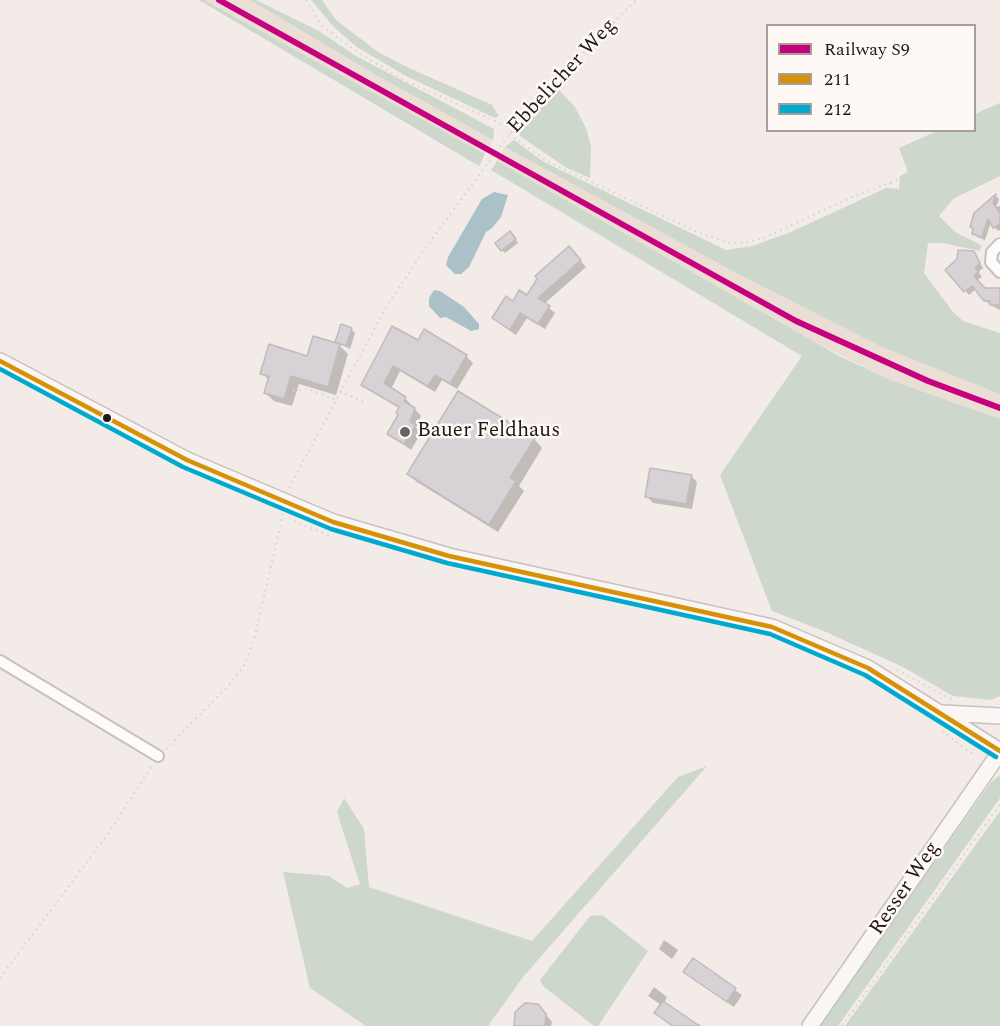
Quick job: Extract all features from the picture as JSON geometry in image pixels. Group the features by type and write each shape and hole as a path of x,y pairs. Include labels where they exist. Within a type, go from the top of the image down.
{"main road":[{"path":"0,361 187,460 333,522 449,556 772,627 868,668 1000,751"},
{"path":"939,713 1000,716"},
{"name":"Resser Weg","path":"810,1026 1000,751"}],"street":[{"path":"996,248 991,262 1000,272"},
{"path":"0,661 158,756"}],"path":[{"path":"306,0 322,26 360,54 402,78 513,129"},
{"name":"Ebbelicher Weg","path":"0,978 108,834 158,756 232,682 245,664 258,624 290,485 385,309 528,109 636,0"},
{"path":"976,119 1000,107"},
{"path":"923,170 954,132"},
{"path":"509,134 547,161 697,232 730,243 745,243 766,237 852,197 923,170 980,167 1000,159"},
{"path":"890,183 909,270 936,310 1000,339"},
{"path":"895,214 996,248"},
{"path":"293,391 308,389 336,400"},
{"path":"340,391 366,403"},
{"path":"892,667 959,702"},
{"path":"842,1026 1000,804"}],"shaded area":[{"path":"199,0 204,0 485,154 479,166"},
{"path":"204,0 250,0 376,75 493,140 485,154"},
{"path":"250,0 256,0 319,31 356,56 494,129 493,140 376,75"},
{"path":"311,0 322,0 336,20 378,52 492,105 499,116 495,118 404,75 357,47 334,27"},
{"path":"559,90 575,107 586,128 591,147 590,178 565,167 520,136 519,127"},
{"path":"1000,103 1000,176 953,199 939,216 955,232 981,245 980,251 943,243 928,243 924,273 953,312 963,321 1000,333 1000,394 882,347 738,274 505,147 514,140 544,162 726,250 752,246 791,232 886,188 899,189 900,176 908,172 899,148 935,132 976,132 976,114"},
{"path":"505,147 738,274 882,347 1000,394 1000,419 893,381 794,332 497,161"},
{"path":"497,161 839,356 893,381 1000,419 1000,696 991,700 953,696 903,667 826,632 772,611 720,475 802,356 491,170"},
{"path":"707,766 523,977 488,1026 366,1026 310,988 283,872 329,876 347,888 360,884 337,812 344,798 364,829 369,887 532,941 678,777"},
{"path":"1000,775 1000,798 838,1026 819,1026 991,782"},
{"path":"1000,811 1000,1026 845,1026"},
{"path":"602,915 648,951 598,1026 594,1026 543,986 540,980 590,916"}],"water":[{"path":"494,192 508,195 501,217 486,232 469,267 461,274 455,274 446,265 448,257 482,199"},
{"path":"434,290 440,291 464,307 479,324 479,329 471,331 446,317 440,318 429,306 429,298"}],"building":[{"path":"996,194 993,203 1000,213 1000,224 993,228 988,219 982,237 972,234 973,228 970,227 974,213"},
{"path":"510,231 516,239 501,251 495,243"},
{"path":"569,246 581,260 538,298 550,306 538,324 520,313 510,330 492,318 506,296 513,301 519,290 527,295 537,279 535,276"},
{"path":"958,250 974,251 980,263 975,268 979,272 974,276 985,288 1000,288 1000,305 990,305 990,301 984,301 972,286 964,292 945,270 957,259"},
{"path":"341,324 352,328 346,346 335,342"},
{"path":"392,326 418,340 424,329 467,355 450,384 435,375 428,386 393,366 384,383 406,397 404,401 415,408 410,422 416,425 404,444 387,434 398,415 396,413 399,407 361,385"},
{"path":"313,336 340,344 328,387 291,376 284,399 264,393 269,376 260,374 269,344 307,356"},
{"path":"458,391 535,438 510,478 516,481 489,525 407,474"},
{"path":"650,468 692,475 686,504 645,497"},
{"path":"693,958 736,988 727,1002 683,972"},
{"path":"663,1001 700,1026 673,1026 654,1013"},
{"path":"525,1003 538,1004 546,1014 545,1026 514,1026 515,1012"}],"rail line":[{"name":"S9","path":"219,0 796,321 928,381 1000,408"}],"transit line":[{"name":"211","path":"0,361 187,460 333,522 449,556 772,627 868,668 1000,751"},
{"name":"212","path":"0,369 183,467 331,529 447,563 770,634 865,675 996,757"}],"place":[{"name":"Bauer Feldhaus","path":"405,432"}]}
